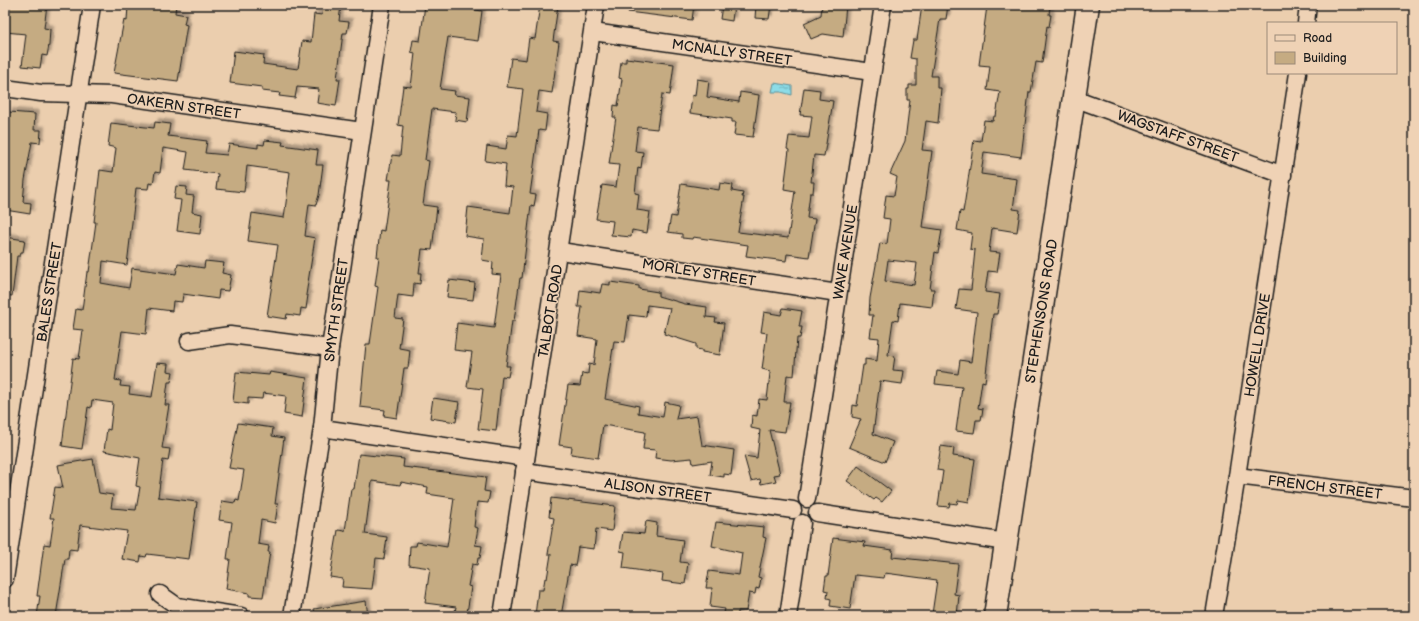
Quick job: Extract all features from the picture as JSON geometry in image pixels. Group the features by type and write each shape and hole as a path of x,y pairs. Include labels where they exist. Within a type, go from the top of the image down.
{"main road":[{"name":"STEPHENSONS ROAD","path":"994,616 1088,5"}],"street":[{"name":"BALES STREET","path":"5,579 92,5"},
{"name":"SMYTH STREET","path":"292,616 322,428 330,348 382,5"},
{"name":"TALBOT ROAD","path":"502,616 560,251 596,5"},
{"name":"WAVE AVENUE","path":"807,499 883,5"},
{"path":"1306,22 1308,5"},
{"name":"MCNALLY STREET","path":"592,32 872,72"},
{"name":"HOWELL DRIVE","path":"1214,616 1237,476 1298,74"},
{"name":"OAKERN STREET","path":"5,88 41,93 112,95 362,132"},
{"name":"WAGSTAFF STREET","path":"1074,98 1282,175"},
{"name":"MORLEY STREET","path":"560,251 838,293"},
{"path":"189,340 230,335 330,348"},
{"name":"ALISON STREET","path":"322,428 525,465 793,510"},
{"name":"FRENCH STREET","path":"1237,476 1414,498"},
{"path":"807,499 814,503 817,513 813,520 802,523 795,518 793,510 796,502 807,499"},
{"path":"817,513 1006,542"},
{"path":"788,616 802,523"},
{"path":"160,594 177,606 241,616"}],"water":[{"path":"774,83 792,86 792,95 781,92 772,92"}],"building":[{"path":"9,5 47,5 44,28 50,29 49,45 47,56 42,55 40,68 22,66 26,34 5,32 5,10 9,10"},
{"path":"128,5 176,5 175,13 186,15 184,24 187,25 178,81 114,73 124,20 127,21"},
{"path":"323,5 341,5 339,21 349,22 347,33 343,33 337,79 340,79 336,106 317,103 319,89 297,87 295,98 279,96 280,93 262,91 262,87 230,83 234,51 264,55 263,64 298,69 302,41 311,42 314,14 322,15"},
{"path":"425,5 445,7 446,5 482,11 478,41 448,37 440,89 455,91 454,95 470,97 467,122 455,120 456,112 432,109 425,160 429,161 423,205 437,207 432,250 422,249 419,273 421,273 420,284 414,283 413,297 398,295 395,318 403,319 399,348 410,350 408,368 404,368 397,418 384,416 385,410 360,407 366,344 370,344 378,287 375,286 379,257 377,257 380,230 384,231 391,180 388,180 392,155 400,156 403,126 398,125 403,86 411,87 415,53 411,52 413,40 420,41"},
{"path":"540,5 558,5 553,41 559,42 552,93 539,91 536,112 547,114 545,131 539,130 530,194 536,195 534,206 531,205 522,278 520,278 514,321 512,321 506,366 510,366 508,377 502,376 496,431 478,429 483,389 467,387 472,352 454,350 457,323 494,328 501,275 492,274 493,262 482,260 484,239 465,236 468,207 510,213 513,187 504,186 506,164 485,161 487,146 506,149 508,135 517,136 523,89 507,87 511,58 526,60 529,38 535,39"},
{"path":"628,5 694,5 692,20 628,12"},
{"path":"722,5 734,5 732,21 720,19"},
{"path":"756,5 771,5 769,19 755,18"},
{"path":"822,5 846,5 843,37 823,34 811,39 804,23 821,15"},
{"path":"922,5 948,5 946,19 940,19 931,76 937,76 937,88 941,88 938,123 926,121 922,150 932,151 922,227 942,230 938,253 935,252 930,289 934,289 932,307 900,303 898,321 893,320 888,355 895,356 893,370 904,371 902,384 880,381 873,434 893,442 885,462 849,447 861,419 852,417 853,405 857,406 863,365 865,365 865,359 877,361 879,338 870,337 873,315 869,315 870,298 880,243 887,244 890,219 883,218 886,195 894,196 897,177 890,174 905,141 910,100 907,100 907,89 909,89 909,85 916,85 916,59 910,58 913,40 917,40","holes":["888,260 917,263 914,285 885,281"]},
{"path":"999,5 1050,5 1049,15 1051,15 1049,27 1047,26 1042,63 1036,62 1031,92 1029,92 1021,157 984,152 981,174 1017,179 1013,209 1020,210 1017,232 992,228 989,252 1000,253 997,272 988,271 985,292 1000,294 997,314 993,314 985,382 982,381 978,408 983,409 981,420 976,420 974,433 956,431 962,387 935,384 937,371 958,374 960,360 971,362 977,312 956,309 959,289 971,290 975,250 970,249 972,233 957,230 960,211 963,212 974,140 981,141 984,120 993,121 994,116 996,116 1000,92 987,90 990,66 979,65 987,6 999,8"},
{"path":"626,58 674,64 670,95 662,94 657,129 638,127 635,151 643,152 641,168 638,167 635,193 639,194 637,210 650,212 647,233 632,230 631,237 611,235 613,221 596,219 602,185 616,187 619,165 609,164 616,117 613,117 614,105 618,106 622,79 619,78 621,62 626,62"},
{"path":"697,79 709,81 707,97 739,102 740,92 759,95 753,137 734,135 736,122 732,122 732,119 690,113 692,95 695,96"},
{"path":"804,88 820,90 819,99 833,101 824,156 814,155 811,182 814,182 813,193 810,193 807,218 815,219 809,257 787,254 786,261 746,256 748,245 693,237 692,239 682,238 682,234 668,232 671,216 676,217 681,184 719,190 720,183 733,185 732,191 743,193 742,197 744,197 738,232 788,238 795,191 784,189 789,150 787,149 789,136 809,138 812,116 800,115"},
{"path":"9,112 35,114 34,130 41,130 40,143 32,142 25,180 23,202 31,203 30,214 5,210 5,150"},
{"path":"155,122 170,124 168,136 207,141 205,153 227,155 229,144 258,148 258,144 264,145 265,140 283,142 282,145 318,150 316,165 323,165 319,195 316,205 309,204 305,236 315,238 306,295 308,295 306,309 301,308 300,316 287,314 286,319 267,316 278,245 248,241 252,213 284,218 290,172 247,166 244,192 216,189 218,174 185,170 188,152 163,148 160,173 155,172 153,184 149,183 148,189 136,188 127,265 103,261 101,283 129,288 132,268 176,274 178,264 204,268 205,261 224,263 222,273 231,275 228,291 219,290 218,299 183,294 182,302 173,301 172,311 149,308 146,334 122,331 115,380 121,381 120,386 130,387 129,394 152,397 157,363 168,364 167,371 173,372 171,382 168,382 165,405 169,405 162,448 170,449 168,461 163,460 158,497 197,502 189,559 147,554 146,557 141,556 140,562 122,559 127,531 80,525 77,550 69,549 68,559 65,559 56,616 37,616 40,596 37,596 44,544 50,545 54,518 50,518 55,487 63,488 58,465 93,459 99,493 113,495 111,508 136,510 140,487 136,486 140,458 104,451 107,429 110,430 113,403 92,400 91,408 88,407 82,449 62,446 73,358 79,359 83,330 73,329 76,309 82,310 87,272 89,272 96,222 94,222 100,170 113,172 116,148 108,146 111,123 154,128"},
{"path":"176,186 187,187 186,195 194,196 192,212 202,214 200,234 177,231 181,200 174,199"},
{"path":"5,237 25,240 23,252 21,252 20,256 17,256 12,296 5,295"},
{"path":"449,280 475,283 473,300 447,297"},
{"path":"610,282 639,286 639,289 658,292 658,296 685,304 707,307 706,317 716,318 715,322 724,323 720,355 702,352 702,350 696,349 696,344 664,334 670,308 647,305 646,317 629,315 625,342 614,341 605,399 639,406 638,413 663,417 665,402 679,405 676,419 697,416 702,445 734,450 731,475 724,474 724,477 710,475 712,461 693,464 692,458 671,460 655,458 656,450 643,449 645,432 603,425 598,458 571,454 572,447 559,445 568,385 580,386 582,373 588,374 589,364 594,365 597,339 578,336 582,307 578,307 580,290 600,293 602,284 610,285"},
{"path":"783,308 802,311 799,327 802,327 800,338 797,338 794,376 787,375 784,402 790,402 785,432 769,430 780,474 774,475 776,481 761,484 760,479 751,481 744,456 757,458 760,430 751,428 752,415 757,416 759,399 767,400 770,371 762,369 767,333 761,332 764,312 781,315"},
{"path":"236,372 269,375 270,372 307,378 302,417 284,414 286,396 263,393 262,399 248,398 248,404 233,402"},
{"path":"433,398 459,402 456,422 430,418"},
{"path":"238,423 273,428 272,436 284,438 275,504 278,504 275,523 261,520 258,544 269,546 268,552 270,552 263,597 249,596 249,593 226,589 230,559 227,559 232,522 219,520 222,501 235,503 236,500 239,501 244,470 229,468"},
{"path":"941,446 954,448 953,456 975,459 969,502 958,500 957,504 950,503 949,507 938,506 943,471 937,470"},
{"path":"359,454 404,459 403,467 486,477 484,491 490,492 488,503 477,502 474,527 478,528 475,545 482,546 477,565 472,564 468,586 471,587 467,613 455,611 456,607 425,603 430,568 409,565 410,546 416,546 417,542 447,547 454,498 427,494 428,487 401,482 400,485 372,481 365,534 387,537 384,559 376,558 372,589 342,587 343,579 330,577 338,530 345,531 351,489 354,489"},
{"path":"858,466 891,491 882,502 876,498 874,500 847,481"},
{"path":"551,498 615,506 612,531 596,529 594,549 578,547 575,566 570,565 561,616 535,616 538,590 543,590 545,578 547,579 551,554 548,554 554,518 549,517"},
{"path":"646,521 657,523 656,536 683,540 680,562 688,563 685,584 662,581 663,574 623,568 625,552 620,551 623,532 644,534"},
{"path":"716,522 764,527 763,537 766,538 758,577 761,578 759,589 756,588 755,594 749,593 746,611 738,611 738,616 723,616 725,609 710,607 712,588 706,588 709,571 739,575 742,553 712,546"},
{"path":"833,538 865,542 864,546 893,550 892,557 958,564 954,594 959,595 957,616 932,614 937,580 885,573 884,578 855,575 850,609 830,606 831,599 827,598 828,591 824,590 826,576 828,576"},
{"path":"366,601 368,616 315,616 314,609"}]}
